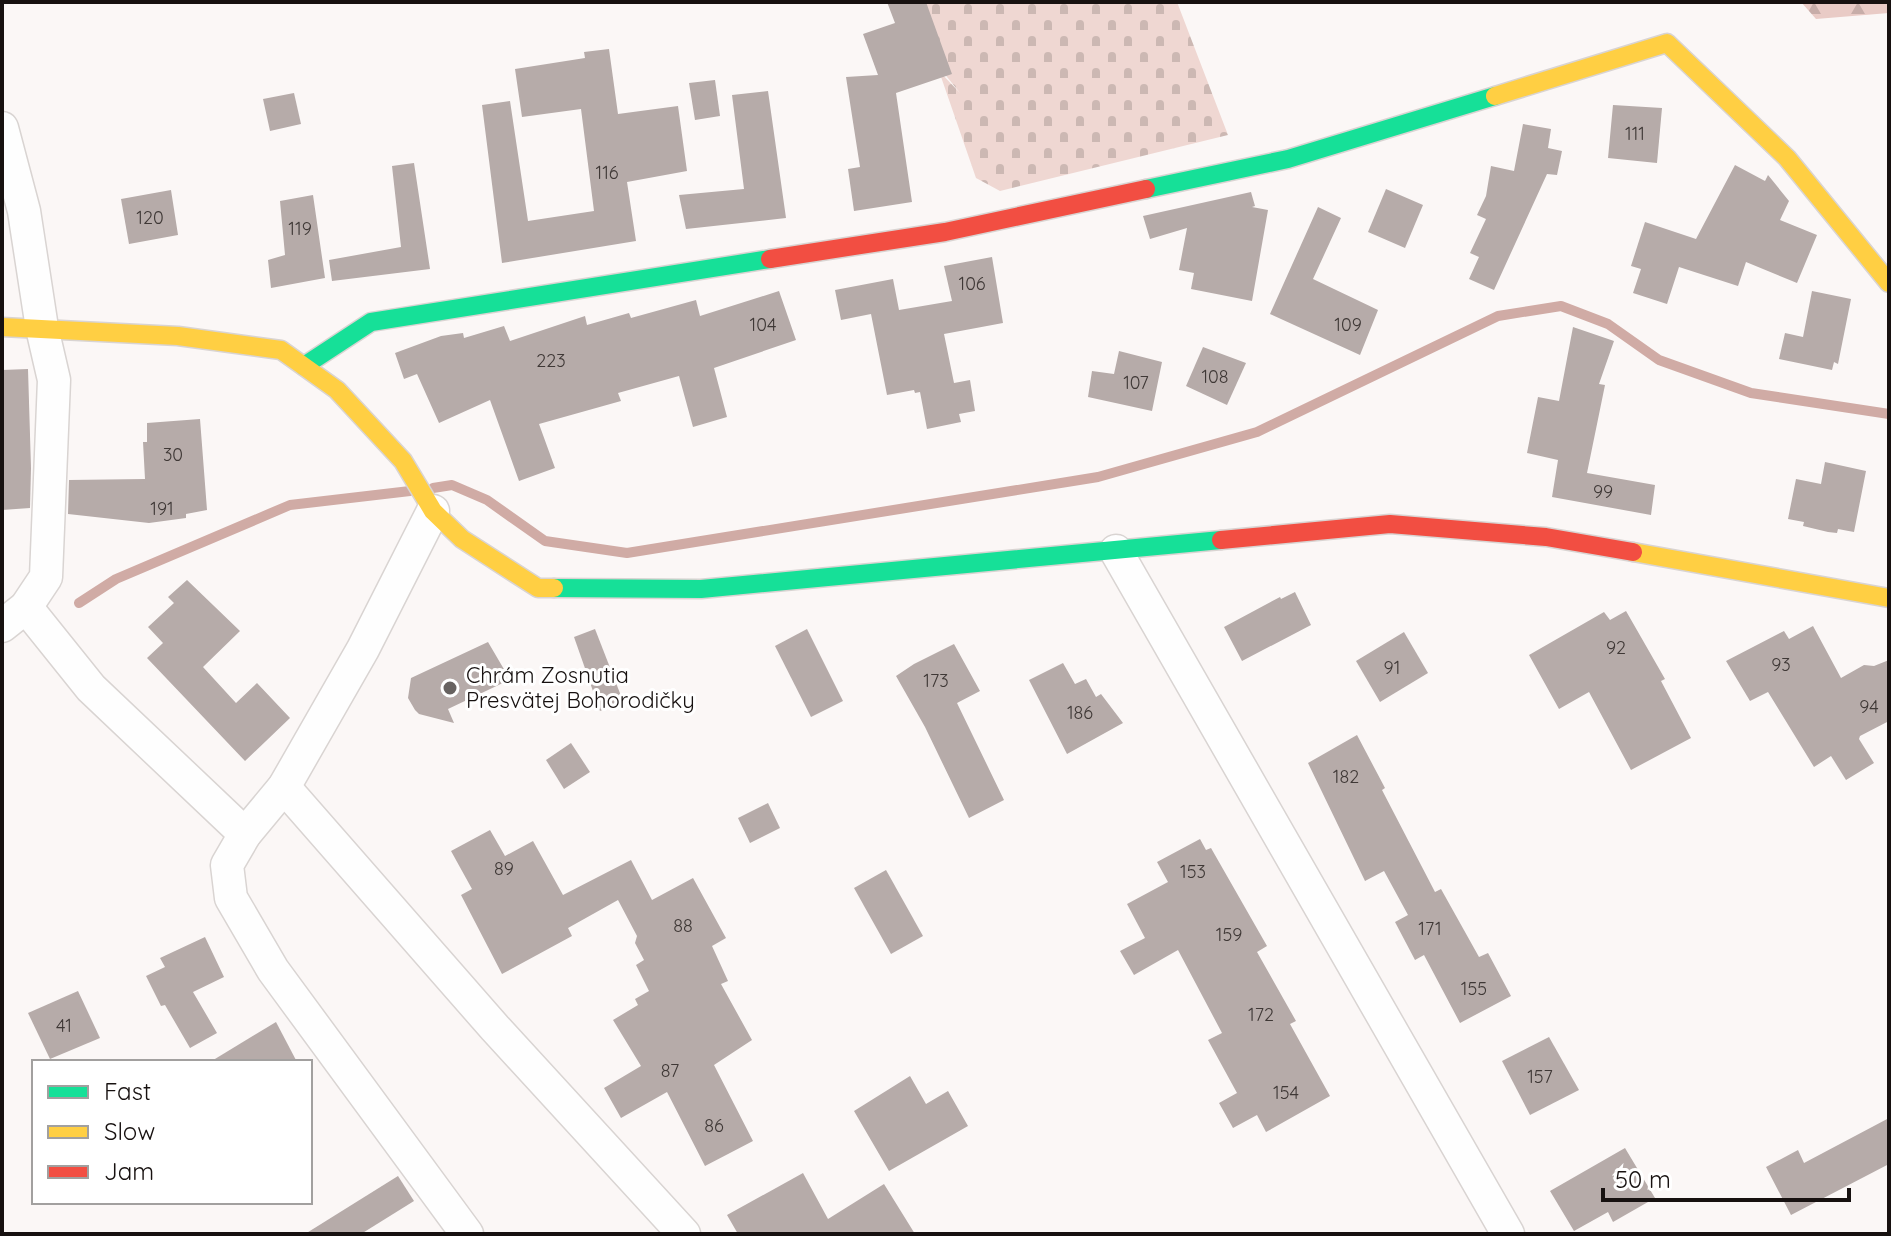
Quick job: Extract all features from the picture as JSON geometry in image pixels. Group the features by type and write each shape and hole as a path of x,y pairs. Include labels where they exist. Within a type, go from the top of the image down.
{"street":[{"path":"304,366 371,322 945,232 1288,159 1667,43 1787,158 1889,283"},
{"path":"2,128 24,211 42,328 54,380 46,577 14,616 245,834"},
{"path":"2,327 178,336 281,350 337,390 403,461 433,511 462,539 538,588 701,589 1390,524 1546,537 1889,598"},
{"path":"433,511 363,649 284,787 245,834 227,865 231,898 273,970 467,1234"},
{"path":"1116,551 1508,1234"},
{"path":"284,787 495,1028 684,1234"}],"green space":[{"path":"911,2 1177,2 1228,135 1000,191 976,178 939,71 960,93 943,72"},
{"path":"1801,2 1889,2 1889,13 1816,19"}],"building":[{"path":"887,2 926,2 952,74 896,93 912,202 854,211 848,169 860,167 846,77 878,75 863,34 895,23"},
{"path":"609,49 618,114 678,106 687,171 627,182 636,241 502,263 482,105 510,101 528,221 594,211 581,109 522,117 515,69 585,58 584,52"},
{"path":"715,80 720,116 695,120 689,83"},
{"path":"768,91 786,218 686,229 679,195 744,189 732,95"},
{"path":"294,93 301,124 270,131 263,99"},
{"path":"1613,105 1662,108 1657,163 1608,158"},
{"path":"1523,124 1551,129 1548,148 1562,151 1557,175 1547,174 1494,290 1469,279 1479,257 1470,253 1486,219 1477,215 1486,196 1491,166 1514,171"},
{"path":"414,163 430,269 332,281 329,260 401,247 392,166"},
{"path":"1735,165 1765,181 1768,175 1789,201 1780,220 1817,235 1797,283 1746,262 1738,286 1679,267 1667,304 1633,293 1641,269 1631,266 1645,222 1696,239"},
{"path":"1386,189 1423,205 1405,248 1368,232"},
{"path":"171,190 178,235 129,244 121,199"},
{"path":"1251,192 1255,206 1252,207 1268,210 1252,301 1191,289 1194,273 1179,270 1187,228 1150,239 1143,216"},
{"path":"313,195 325,278 271,288 268,260 285,255 280,201"},
{"path":"1318,207 1341,218 1313,279 1378,310 1360,355 1270,314"},
{"path":"992,257 1003,323 944,334 954,383 970,380 975,411 959,414 961,422 927,429 920,392 915,393 914,390 887,395 871,314 841,320 835,290 893,279 899,310 952,301 944,266"},
{"path":"779,291 796,340 714,368 727,417 693,427 679,376 618,393 621,401 539,424 555,468 519,481 490,400 439,423 417,374 404,379 395,353 441,336 463,333 464,338 504,326 510,341 585,316 587,325 629,313 631,318 696,300 700,316"},
{"path":"1812,291 1851,299 1838,364 1834,362 1832,370 1779,359 1785,333 1803,337"},
{"path":"1573,327 1614,341 1599,384 1605,385 1587,473 1655,485 1651,515 1552,497 1558,460 1527,453 1538,397 1559,401"},
{"path":"1203,347 1246,363 1227,405 1186,386"},
{"path":"1119,351 1162,362 1152,411 1088,397 1092,371 1114,374"},
{"path":"28,369 30,508 2,510 2,370"},
{"path":"200,419 207,510 186,514 186,518 149,523 68,514 69,480 145,479 143,442 147,442 147,423"},
{"path":"1825,462 1866,471 1854,532 1838,529 1837,533 1828,532 1788,519 1796,479 1821,484"},
{"path":"187,580 240,631 203,667 236,703 257,683 290,718 245,761 147,658 163,643 148,627 174,603 168,597"},
{"path":"1295,592 1311,625 1242,661 1224,627"},
{"path":"1626,611 1665,679 1661,681 1691,738 1631,770 1589,692 1559,709 1529,655 1604,612 1610,620"},
{"path":"1813,626 1841,678 1864,665 1874,666 1889,660 1889,721 1859,739 1874,763 1846,780 1831,756 1814,767 1768,692 1750,701 1726,661 1784,631 1789,639"},
{"path":"595,629 623,701 600,711 574,637"},
{"path":"807,629 843,701 811,717 775,646"},
{"path":"1404,632 1428,673 1380,702 1356,661"},
{"name":"Chrám Zosnutia Presvätej Bohorodičky","path":"488,642 505,671 507,681 448,709 454,723 419,714 415,710 408,698 411,678"},
{"path":"954,644 980,691 957,703 1004,800 969,818 925,727 896,676"},
{"path":"1063,663 1075,684 1086,679 1096,697 1101,694 1123,723 1067,754 1029,680"},
{"path":"1357,735 1435,892 1441,889 1479,957 1488,953 1511,996 1460,1023 1424,955 1415,960 1395,922 1408,915 1384,871 1365,881 1308,763"},
{"path":"571,743 590,772 564,789 546,760"},
{"path":"768,803 780,828 750,843 738,818"},
{"path":"490,830 505,856 533,841 563,895 631,860 652,900 693,878 726,938 712,946 728,981 721,984 752,1040 714,1065 753,1141 705,1166 667,1092 621,1118 604,1088 641,1066 613,1020 638,1005 635,999 649,991 636,965 644,960 635,943 637,936 618,900 568,928 572,936 502,974 461,895 472,889 451,851"},
{"path":"1200,839 1206,850 1211,848 1267,946 1257,952 1296,1021 1290,1024 1330,1096 1266,1132 1257,1115 1233,1128 1219,1103 1237,1093 1208,1040 1222,1033 1178,950 1134,975 1120,951 1145,938 1127,904 1168,882 1157,862"},
{"path":"886,870 923,936 891,954 854,888"},
{"path":"205,937 224,977 193,992 217,1033 190,1048 165,1005 161,1006 146,976 165,967 160,958"},
{"path":"78,991 100,1038 50,1059 28,1013"},
{"path":"276,1022 296,1060 213,1060"},
{"path":"1549,1037 1579,1090 1530,1115 1502,1061"},
{"path":"910,1076 926,1104 948,1091 968,1126 889,1171 854,1111"},
{"path":"1889,1118 1889,1164 1791,1215 1766,1167 1798,1150 1804,1163"},
{"path":"1625,1148 1655,1198 1613,1222 1608,1212 1574,1231 1550,1191"},
{"path":"803,1173 828,1219 884,1184 915,1234 738,1234 727,1215"},
{"path":"398,1176 414,1201 361,1234 305,1234"}],"waterway":[{"path":"433,488 452,485 487,500 545,541 627,553 1098,477 1257,432 1498,316 1561,306 1608,324 1659,360 1751,393 1889,414"},
{"path":"79,603 116,579 290,505 410,491"}],"traffic: fast":[{"path":"1146,189 1288,159 1495,96"},
{"path":"304,366 371,322 770,259"},
{"path":"554,588 701,589 1221,540"}],"traffic: slow":[{"path":"1495,96 1667,43 1787,158 1889,283"},
{"path":"2,327 178,336 281,350 337,390 403,461 433,511 462,539 538,588 554,588"},
{"path":"1633,552 1889,598"}],"traffic: jam":[{"path":"770,259 945,232 1146,189"},
{"path":"1221,540 1390,524 1546,537 1633,552"}],"place":[{"name":"Chrám Zosnutia Presvätej Bohorodičky","path":"450,688"}]}
